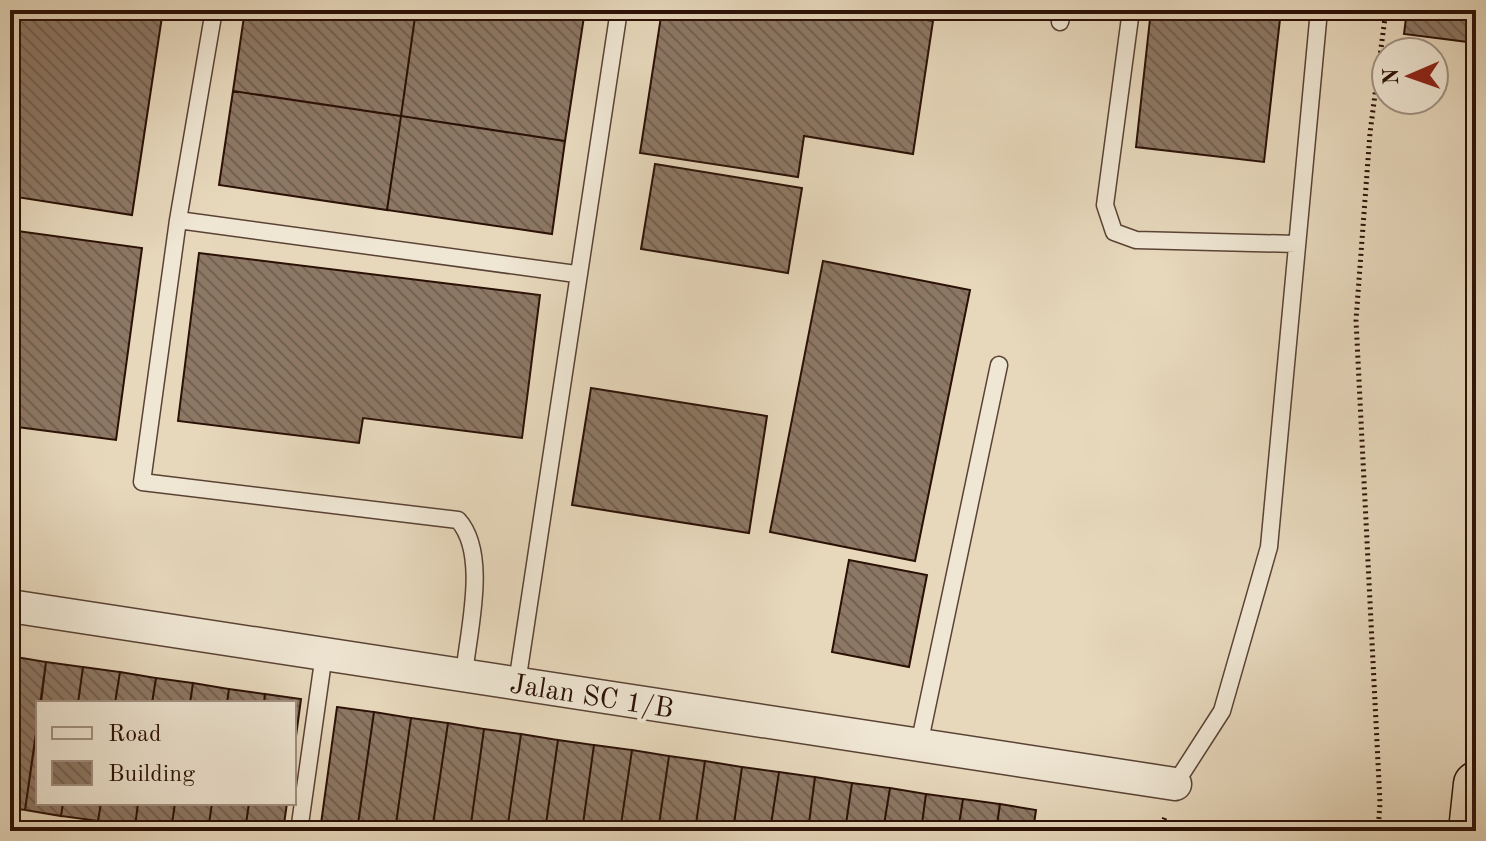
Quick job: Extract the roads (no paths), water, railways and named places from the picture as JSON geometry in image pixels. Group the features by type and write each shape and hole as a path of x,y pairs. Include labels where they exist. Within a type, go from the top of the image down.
{"highway":[{"path":"1471,831 1476,784"}],"street":[{"name":"Jalan SC 1/B","path":"10,606 1175,784"}],"lane":[{"path":"214,10 178,220 142,482 458,520 467,530 475,559 464,675"},
{"path":"517,683 576,274 619,10"},
{"path":"1131,10 1105,205 1114,232 1136,240 1297,244"},
{"path":"1175,784 1222,711 1269,547 1319,10"},
{"path":"178,220 576,274"},
{"path":"919,745 999,365"},
{"path":"299,831 324,654"}]}
